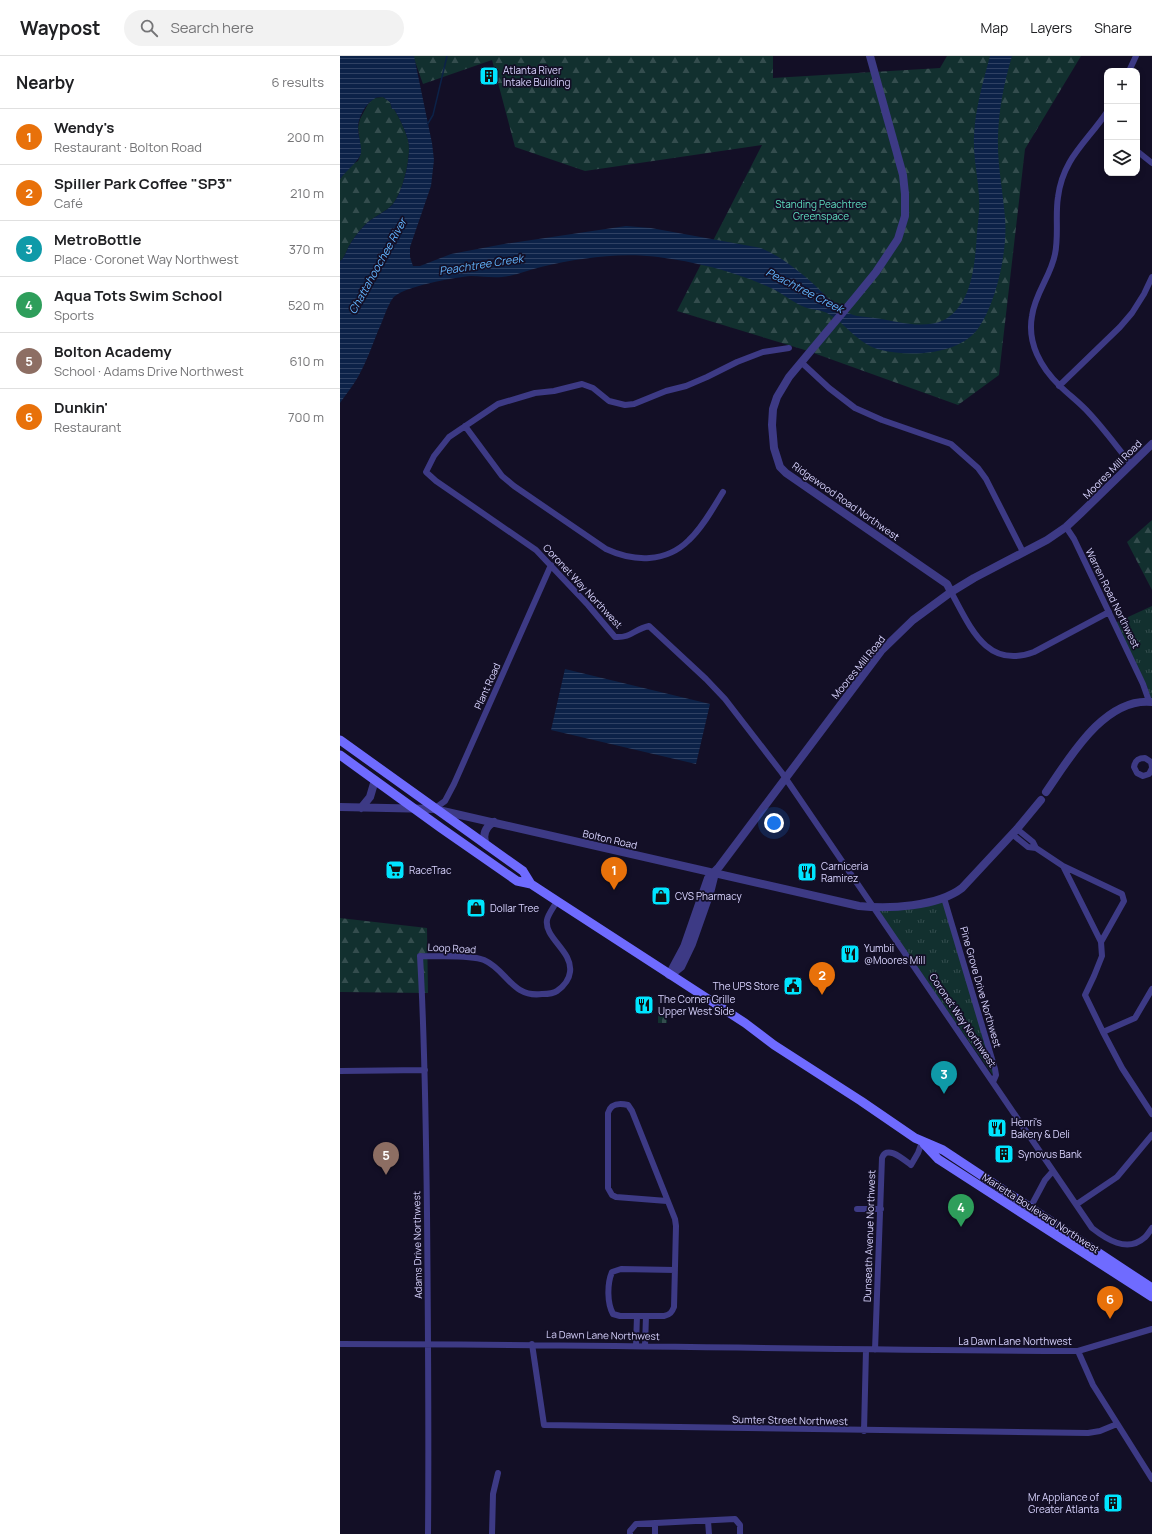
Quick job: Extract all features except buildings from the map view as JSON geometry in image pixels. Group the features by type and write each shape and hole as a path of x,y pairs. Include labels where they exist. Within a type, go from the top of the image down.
{"main road":[{"path":"340,740 434,809 523,871 531,884"},
{"path":"340,755 517,881 531,884 669,976 745,1023 774,1045 922,1142 943,1150 1028,1212 1152,1288"},
{"name":"Marietta Boulevard Northwest","path":"1028,1212 1152,1297"}],"street":[{"name":"Ridgewood Road Northwest","path":"870,56 903,175 906,194 905,216 902,232 894,246 836,322 782,386 773,409 772,425 774,448 780,467 786,473 947,584 979,640 993,651 1009,656 1022,656 1034,652 1109,612"},
{"path":"1130,68 1136,56"},
{"path":"1104,116 1074,153 1063,175 1058,198 1058,237 1054,258 1050,270 1039,291 1032,316 1031,335 1036,352 1043,366 1059,386 1089,413 1132,464"},
{"path":"1140,153 1152,163"},
{"path":"1059,386 1120,327 1132,313 1144,294 1152,277"},
{"name":"Coronet Way Northwest","path":"789,348 763,352 737,362 686,386 666,391 634,404 625,405 609,401 588,386 582,384 554,391 535,393 498,404 449,437 434,456 426,472 436,481 536,550 615,637 624,637 641,628 649,626 706,679 725,699 786,778 1092,1228 1111,1241 1125,1245 1136,1243 1144,1238 1152,1228"},
{"path":"801,362 829,388 855,408 882,420 944,440 957,448 978,468 986,479 1023,552"},
{"path":"465,426 490,461 508,481 606,549 618,555 632,559 658,557 682,546 695,534 723,492"},
{"name":"Moores Mill Road","path":"669,976 681,967 692,944 710,893 715,873 882,651 913,620 951,592 1047,540 1066,527 1152,444"},
{"name":"Warren Road Northwest","path":"1066,527 1074,538 1143,684 1150,702"},
{"name":"Plant Road","path":"434,809 445,801 454,784 551,566"},
{"path":"1046,792 1071,756 1096,725 1106,717 1124,707 1136,703 1150,702"},
{"path":"361,808 370,797 375,780"},
{"name":"Bolton Road","path":"340,807 434,809 859,906 874,907 912,905 954,895 1014,832 1041,800"},
{"path":"486,845 485,832 489,825 494,822"},
{"path":"1014,832 1033,842 1036,848 1063,866 1122,894 1124,901 1101,942"},
{"path":"1063,866 1101,942 1102,956 1085,995 1122,1068 1152,1114"},
{"name":"Pine Grove Drive Northwest","path":"944,898 995,1069 996,1075 993,1082"},
{"name":"Loop Road","path":"420,957 475,957 494,967 520,991 539,995 555,993 567,983 571,966 568,957 548,928 547,921 557,902"},
{"name":"Adams Drive Northwest","path":"420,957 424,1020 425,1070 428,1344 428,1534"},
{"path":"1103,1032 1135,1018 1152,989"},
{"path":"340,1071 425,1070"},
{"path":"667,1201 622,1198 612,1195 609,1192 608,1113 609,1108 614,1104 628,1105 632,1111 667,1201 676,1226 675,1270 674,1307 672,1312 669,1315 664,1316 620,1316 613,1314 609,1307 609,1279 612,1272 620,1269 675,1270"},
{"path":"1077,1204 1117,1178 1152,1135"},
{"name":"Dunseath Avenue Northwest","path":"875,1350 884,1155 887,1152 891,1153 911,1165 922,1142"},
{"path":"1028,1212 1045,1180 1053,1170"},
{"path":"857,1209 881,1209"},
{"path":"636,1346 637,1316"},
{"path":"645,1346 646,1316"},
{"name":"La Dawn Lane Northwest","path":"340,1344 532,1344 866,1350 1078,1351 1152,1330"},
{"name":"Sumter Street Northwest","path":"532,1344 544,1426 1088,1433 1100,1431 1117,1424"},
{"path":"864,1431 866,1350"},
{"path":"1078,1351 1093,1384 1152,1479"},
{"path":"492,1534 493,1494 498,1473"},
{"path":"630,1534 630,1531 636,1524 735,1519 740,1525 740,1534"},
{"path":"708,1521 709,1534"},
{"path":"654,1523 655,1534"}],"green space":[{"name":"Standing Peachtree Greenspace","path":"413,56 773,56 773,78 940,68 947,56 1081,56 1025,149 999,375 958,405 808,351 677,311 762,145 585,171 515,147 492,60 423,84"},
{"path":"383,97 390,102 392,109 394,109 407,136 409,155 406,173 400,191 393,204 362,228 340,261 340,179 351,165 358,161 361,153 358,127 360,119 368,104 374,98"},
{"path":"1152,520 1152,590 1127,542"},
{"path":"1152,606 1152,704 1147,686 1115,623"},
{"path":"944,898 995,1078 874,907"},
{"path":"340,918 427,928 428,993 340,992"},
{"path":"658,1013 667,1014 667,1023 658,1023"}],"water":[{"path":"340,56 414,56 432,143 434,160 431,186 410,247 410,257 413,266 420,266 451,254 504,244 626,226 651,228 761,248 774,254 792,266 837,306 850,314 918,325 936,323 944,320 954,313 967,293 971,281 975,257 979,210 974,144 978,106 990,56 1012,56 1002,96 998,136 999,167 1005,218 1005,245 999,277 990,306 977,330 958,345 932,352 905,353 881,350 873,347 859,339 827,313 798,304 779,292 758,282 730,272 702,265 658,257 629,255 599,257 570,261 507,276 471,276 454,278 417,286 398,294 393,298 361,372 340,403 340,261 362,228 390,207 397,198 406,173 409,147 404,128 394,109 392,109 390,102 383,97 378,97 371,101 365,108 359,120 358,128 361,147 360,156 340,179"},
{"path":"565,669 710,704 696,764 551,730"}],"waterway":[{"path":"427,125 433,115 447,56"}],"place":[{"name":"Atlanta River Intake Building","path":"489,76"},
{"name":"RaceTrac","path":"395,870"},
{"name":"Carniceria Ramirez","path":"807,872"},
{"name":"Wendy's","path":"614,890"},
{"name":"CVS Pharmacy","path":"661,896"},
{"name":"Dollar Tree","path":"476,908"},
{"name":"Yumbii @Moores Mill","path":"850,954"},
{"name":"The UPS Store","path":"793,986"},
{"name":"Spiller Park Coffee \"SP3\"","path":"822,995"},
{"name":"The Corner Grille Upper West Side","path":"644,1005"},
{"name":"MetroBottle","path":"944,1094"},
{"name":"Henri's Bakery & Deli","path":"997,1128"},
{"name":"Synovus Bank","path":"1004,1154"},
{"name":"Bolton Academy","path":"386,1175"},
{"name":"Aqua Tots Swim School","path":"961,1227"},
{"name":"Dunkin'","path":"1110,1319"},
{"name":"Mr Appliance of Greater Atlanta","path":"1113,1503"}],"water label":[{"name":"Peachtree Creek","path":"481,264"},
{"name":"Chattahoochee River","path":"377,266"},
{"name":"Peachtree Creek","path":"805,290"}]}
